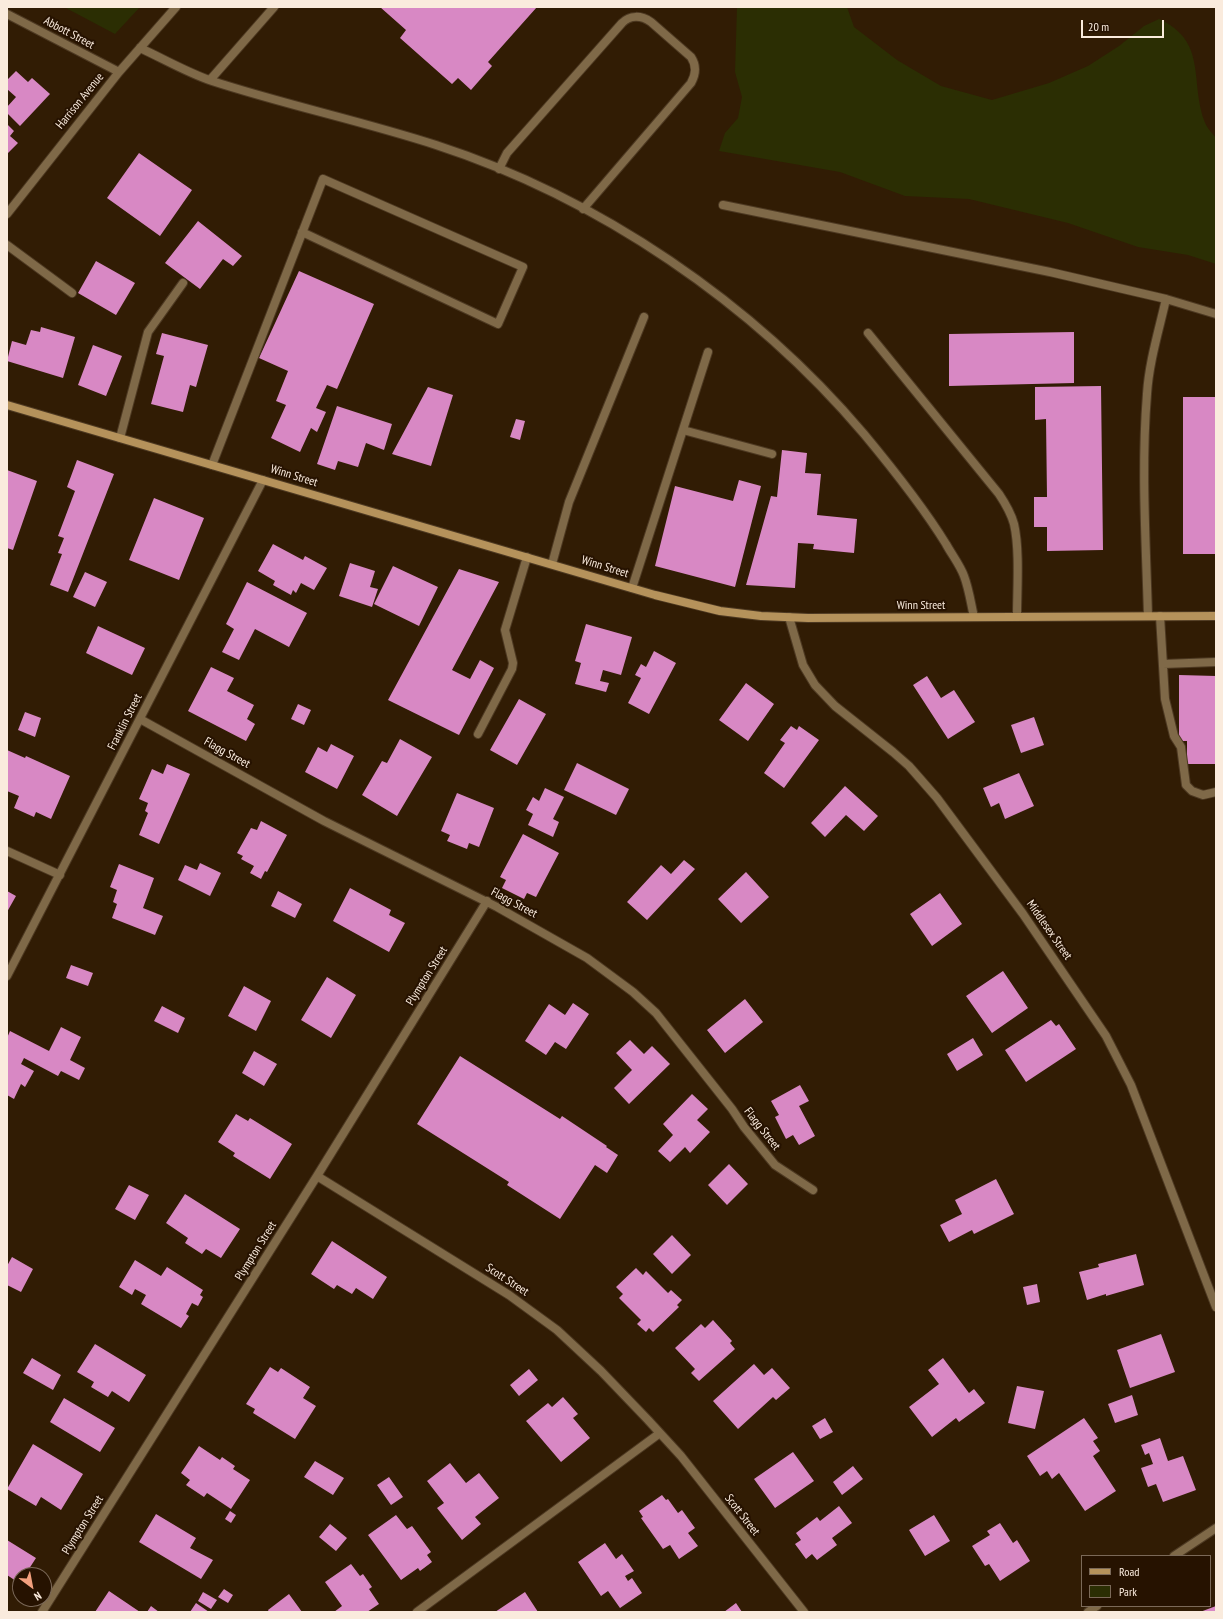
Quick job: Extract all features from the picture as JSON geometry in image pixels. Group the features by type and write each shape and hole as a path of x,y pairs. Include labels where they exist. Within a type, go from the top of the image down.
{"main road":[{"name":"Winn Street","path":"7,405 705,608 748,614 789,617 1216,616"}],"street":[{"name":"Harrison Avenue","path":"7,214 119,72 176,7"},
{"path":"210,80 274,7"},
{"name":"Abbott Street","path":"7,14 119,72"},
{"path":"499,169 507,153 622,23 632,17 644,18 651,22 691,57 695,64 695,76 691,83 583,209"},
{"path":"140,48 210,80 402,135 470,157 499,169 583,209 650,247 729,303 783,348 810,374 877,449 937,531 963,573 974,617"},
{"path":"212,465 322,179 523,268 498,324 302,232"},
{"path":"723,205 1050,272 1166,299 1216,314"},
{"path":"7,245 72,293"},
{"path":"120,438 148,332 183,283"},
{"path":"1148,616 1144,444 1147,393 1155,343 1166,299"},
{"path":"552,564 569,502 644,317"},
{"path":"868,333 998,494 1010,513 1014,523 1017,545 1017,617"},
{"path":"632,588 708,352"},
{"path":"683,430 772,454"},
{"name":"Franklin Street","path":"7,976 263,480"},
{"path":"478,734 512,669 513,663 505,630 527,557"},
{"path":"1160,616 1165,699 1174,736 1181,747 1186,785 1192,791 1203,795 1216,792"},
{"name":"Middlesex Street","path":"789,617 805,669 815,685 839,709 898,756 937,798 1023,914 1106,1036 1124,1068 1139,1103 1216,1307"},
{"path":"1163,664 1216,662"},
{"name":"Flagg Street","path":"140,718 324,821 487,901 534,926 588,958 644,1001 679,1041 732,1109 744,1127 775,1165 813,1190"},
{"path":"7,851 60,875"},
{"name":"Plympton Street","path":"42,1612 318,1176 487,901"},
{"name":"Scott Street","path":"318,1176 509,1295 557,1330 600,1371 660,1433 804,1612"},
{"path":"417,1612 660,1433"},
{"path":"1176,1555 1216,1528"}],"green space":[{"path":"64,7 140,7 115,34"},
{"path":"737,7 847,7 854,27 897,60 941,86 992,100 1049,83 1088,66 1119,46 1144,26 1159,19 1174,28 1184,38 1191,50 1204,120 1216,138 1216,264 1188,255 1138,247 1068,223 969,199 905,196 840,172 719,151 725,133 738,118 742,97 735,72"}],"building":[{"path":"380,7 537,7 488,62 492,66 471,90 458,78 452,84 400,38 406,30"},
{"path":"16,71 28,82 32,78 50,94 20,126 7,113 7,107 16,97 7,89 7,80"},
{"path":"7,124 14,131 10,136 18,143 7,154"},
{"path":"139,153 192,190 160,236 107,198"},
{"path":"198,221 242,256 233,266 223,259 200,289 165,263"},
{"path":"96,261 135,283 116,315 78,293"},
{"path":"299,271 374,304 337,389 327,385 316,408 326,412 317,432 311,428 300,452 271,438 286,405 276,401 288,371 259,358"},
{"path":"41,327 75,337 63,378 7,361 12,341 26,345 31,330 40,332"},
{"path":"1074,332 1074,383 949,386 949,334"},
{"path":"162,333 208,345 196,387 190,385 183,412 151,404 164,356 156,354"},
{"path":"93,345 122,356 106,396 78,385"},
{"path":"1101,386 1103,550 1047,551 1047,527 1034,527 1034,497 1047,497 1046,419 1035,420 1035,387"},
{"path":"428,387 453,395 431,466 392,454"},
{"path":"1183,397 1216,397 1216,554 1183,554"},
{"path":"337,406 392,424 384,450 366,443 358,467 338,461 335,470 317,464"},
{"path":"516,419 525,421 520,440 510,437"},
{"path":"782,450 807,453 805,473 821,474 817,515 857,519 854,553 813,549 814,544 798,543 795,588 746,585 771,496 777,497"},
{"path":"77,460 114,474 68,592 50,585 62,554 58,553 64,538 58,536 75,491 67,487"},
{"path":"7,470 37,481 13,550 7,548"},
{"path":"739,480 761,486 735,587 655,566 675,486 733,501"},
{"path":"154,498 204,518 179,580 129,560"},
{"path":"273,544 303,560 305,556 327,568 314,590 301,583 296,593 293,590 291,595 273,585 275,581 258,571"},
{"path":"350,563 375,571 370,587 378,589 372,607 339,596"},
{"path":"393,566 438,587 419,626 374,604"},
{"path":"459,569 499,582 452,670 470,679 480,660 494,668 459,735 388,700"},
{"path":"85,572 107,582 95,607 73,597"},
{"path":"247,582 307,613 289,647 255,629 239,660 222,652 234,629 226,624"},
{"path":"586,624 632,637 621,675 603,670 600,681 609,683 606,692 575,684 581,663 575,661"},
{"path":"98,626 145,648 132,675 86,653"},
{"path":"654,651 676,663 649,714 628,703 641,678 635,675 641,664 646,667"},
{"path":"211,667 234,678 227,691 254,705 247,719 255,724 246,741 188,711"},
{"path":"1179,675 1216,676 1216,764 1187,764 1187,741 1179,741"},
{"path":"927,676 941,698 954,690 975,722 948,739 913,685"},
{"path":"746,683 774,704 748,741 719,720"},
{"path":"519,699 546,714 517,765 490,750"},
{"path":"298,704 311,710 304,725 291,719"},
{"path":"25,712 41,718 35,737 18,730"},
{"path":"1034,717 1044,745 1021,753 1011,725"},
{"path":"791,726 797,730 799,726 819,740 784,788 764,773 785,743 780,740"},
{"path":"400,739 432,757 397,816 362,795 382,761 387,763"},
{"path":"331,744 354,756 337,789 305,772 318,747 327,752"},
{"path":"7,750 25,758 26,756 70,776 51,819 36,812 34,817 14,808 19,796 7,791"},
{"path":"577,763 629,789 616,815 564,790"},
{"path":"167,764 190,774 159,844 139,835 148,813 145,811 148,803 139,799 152,769 163,774"},
{"path":"1019,773 1034,806 1005,819 999,803 991,807 983,788"},
{"path":"845,786 878,816 864,831 846,815 825,837 811,823"},
{"path":"545,788 564,797 553,819 559,822 553,837 528,825 533,814 526,810 533,797 539,801"},
{"path":"457,793 494,808 479,847 469,843 467,849 447,841 450,835 441,831"},
{"path":"261,821 287,835 267,872 265,871 261,879 250,873 254,866 241,859 243,856 237,853 251,828 257,830"},
{"path":"523,834 559,853 536,897 527,893 524,899 502,888 506,880 500,877"},
{"path":"684,860 695,869 647,920 627,902 661,865 671,874"},
{"path":"200,863 221,873 210,896 178,880 185,865 197,870"},
{"path":"119,864 154,878 143,908 163,916 155,935 112,918 117,904 113,902 117,890 110,887"},
{"path":"746,872 769,897 741,923 718,899"},
{"path":"350,888 391,910 389,915 405,923 389,952 333,921"},
{"path":"7,891 16,896 7,912"},
{"path":"278,891 302,904 295,918 271,906"},
{"path":"940,893 962,924 932,946 910,914"},
{"path":"71,965 93,973 88,986 66,978"},
{"path":"1003,971 1028,1008 992,1033 966,996"},
{"path":"327,977 356,995 331,1038 301,1020"},
{"path":"244,986 271,1001 256,1031 228,1016"},
{"path":"745,999 763,1022 725,1053 707,1030"},
{"path":"573,1003 589,1014 566,1049 555,1042 546,1055 525,1041 549,1004 565,1015"},
{"path":"162,1006 185,1018 178,1033 154,1021"},
{"path":"1051,1020 1056,1026 1059,1024 1076,1049 1026,1082 1005,1050"},
{"path":"61,1027 81,1037 70,1060 85,1068 79,1080 61,1071 58,1076 24,1058 21,1064 34,1071 25,1087 21,1084 14,1099 7,1095 7,1038 10,1031 49,1051"},
{"path":"973,1038 983,1055 957,1071 947,1054"},
{"path":"630,1040 644,1054 652,1046 670,1064 629,1104 614,1088 632,1070 616,1053"},
{"path":"254,1051 277,1064 264,1086 242,1073"},
{"path":"460,1056 560,1119 562,1116 618,1155 607,1173 595,1165 560,1219 507,1185 509,1182 417,1124"},
{"path":"800,1085 809,1101 799,1106 815,1136 799,1145 793,1135 786,1139 775,1117 779,1115 771,1101"},
{"path":"692,1094 708,1109 697,1120 710,1132 690,1153 685,1147 670,1162 658,1151 673,1135 663,1124"},
{"path":"236,1114 248,1121 250,1118 292,1144 270,1179 233,1156 235,1153 218,1142"},
{"path":"729,1164 748,1184 727,1205 708,1185"},
{"path":"996,1179 1014,1214 974,1234 972,1230 949,1242 940,1225 962,1214 955,1200"},
{"path":"129,1185 149,1195 135,1220 115,1209"},
{"path":"185,1194 240,1229 221,1258 206,1249 202,1254 185,1243 188,1238 166,1223"},
{"path":"672,1235 691,1255 672,1274 653,1254"},
{"path":"332,1241 387,1277 373,1299 356,1288 352,1294 337,1285 334,1289 311,1274"},
{"path":"1136,1254 1144,1285 1087,1300 1079,1272 1099,1267 1098,1264"},
{"path":"12,1257 33,1269 21,1292 7,1285 7,1266"},
{"path":"135,1260 161,1276 167,1267 203,1290 200,1295 203,1297 198,1306 192,1303 186,1314 189,1316 181,1328 141,1304 146,1295 135,1289 132,1295 119,1287"},
{"path":"636,1268 643,1275 646,1271 668,1293 671,1290 682,1300 677,1305 679,1307 653,1332 649,1328 646,1332 637,1324 641,1320 619,1298 623,1294 616,1287"},
{"path":"1037,1284 1040,1302 1027,1305 1023,1287"},
{"path":"713,1320 732,1341 730,1343 735,1349 699,1381 691,1373 695,1369 675,1348 701,1324 705,1328"},
{"path":"1161,1334 1175,1372 1130,1388 1117,1350"},
{"path":"95,1344 146,1375 129,1402 112,1391 108,1397 91,1387 94,1382 77,1372"},
{"path":"32,1358 61,1375 53,1390 23,1373"},
{"path":"943,1358 969,1393 974,1389 985,1403 959,1422 956,1418 932,1437 909,1407 939,1384 928,1370"},
{"path":"754,1364 764,1375 772,1368 790,1388 776,1400 773,1397 738,1429 713,1401"},
{"path":"270,1367 278,1372 281,1368 310,1387 303,1398 316,1406 295,1439 253,1413 255,1409 246,1404"},
{"path":"529,1369 538,1380 519,1396 510,1385"},
{"path":"1017,1386 1044,1391 1035,1429 1008,1423"},
{"path":"1132,1395 1138,1415 1115,1423 1108,1404"},
{"path":"563,1397 578,1414 573,1418 590,1438 561,1462 526,1421 548,1403 552,1407"},
{"path":"64,1398 115,1428 100,1452 50,1422"},
{"path":"825,1418 833,1432 820,1439 812,1426"},
{"path":"1084,1418 1098,1438 1093,1441 1100,1451 1093,1456 1116,1491 1085,1511 1059,1473 1052,1479 1047,1471 1040,1476 1027,1456"},
{"path":"1160,1438 1168,1461 1183,1456 1196,1490 1163,1502 1156,1484 1148,1487 1141,1468 1153,1464 1149,1453 1145,1455 1141,1445"},
{"path":"33,1444 83,1474 61,1510 41,1497 36,1506 7,1489"},
{"path":"199,1446 220,1460 222,1457 235,1466 233,1469 250,1480 231,1509 207,1493 204,1497 186,1485 190,1480 181,1473"},
{"path":"793,1452 814,1481 775,1508 754,1479"},
{"path":"315,1461 344,1478 333,1495 304,1477"},
{"path":"450,1463 466,1483 479,1473 499,1498 475,1517 481,1524 462,1540 437,1508 444,1503 427,1481"},
{"path":"853,1466 863,1479 842,1495 833,1482"},
{"path":"389,1477 403,1497 391,1505 377,1485"},
{"path":"662,1495 666,1500 668,1499 678,1513 682,1510 695,1528 688,1533 698,1546 679,1559 670,1545 663,1549 641,1518 643,1517 639,1511"},
{"path":"839,1506 852,1523 832,1538 837,1545 817,1560 812,1554 806,1559 795,1544 801,1540 796,1533 817,1517 820,1521"},
{"path":"230,1511 236,1515 231,1523 225,1519"},
{"path":"156,1514 196,1538 190,1548 213,1560 201,1579 139,1542"},
{"path":"396,1515 407,1529 412,1526 431,1552 427,1555 432,1562 420,1571 418,1568 401,1580 368,1535"},
{"path":"934,1515 950,1541 925,1556 909,1530"},
{"path":"1000,1523 1013,1543 1017,1540 1030,1561 1000,1581 989,1564 985,1566 972,1546 990,1535 987,1531"},
{"path":"330,1524 347,1538 336,1551 319,1537"},
{"path":"7,1540 36,1558 30,1567 12,1567 12,1578 7,1575"},
{"path":"605,1543 616,1559 622,1554 634,1571 625,1576 628,1581 632,1578 642,1593 620,1608 608,1591 601,1596 578,1562"},
{"path":"351,1564 360,1576 363,1574 372,1587 369,1589 379,1604 367,1612 334,1612 342,1606 325,1582"},
{"path":"224,1589 233,1595 228,1603 218,1597"},
{"path":"109,1591 140,1612 95,1612"},
{"path":"203,1592 217,1600 211,1609 198,1601"},
{"path":"525,1592 538,1612 495,1612"},
{"path":"289,1594 302,1612 269,1612 268,1610"},
{"path":"196,1603 209,1612 190,1612"},
{"path":"736,1603 742,1612 724,1612"},
{"path":"151,1606 159,1612 147,1612"},
{"path":"1216,1606 1216,1612 1200,1612"}]}
